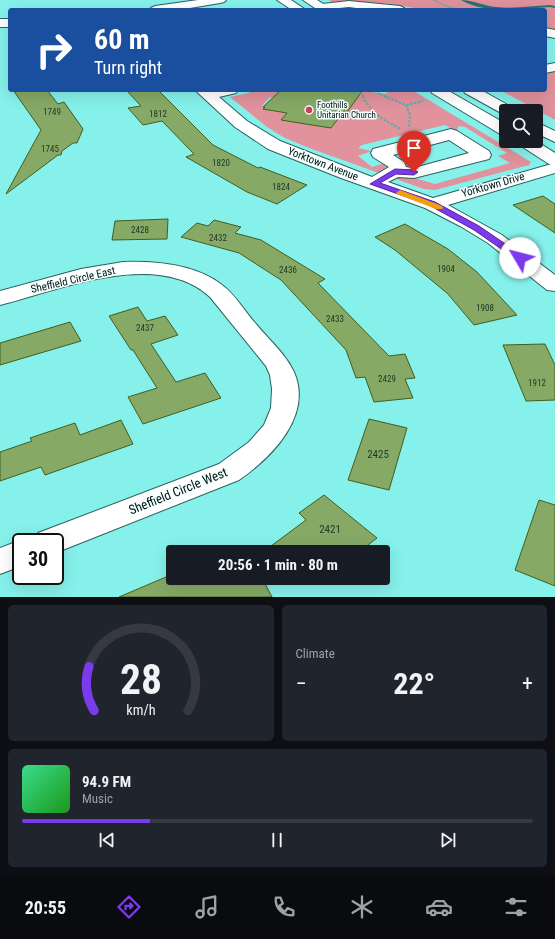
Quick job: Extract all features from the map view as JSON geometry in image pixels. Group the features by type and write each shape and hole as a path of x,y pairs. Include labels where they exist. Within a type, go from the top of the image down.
{"street":[{"path":"160,8 172,3 220,0"},
{"path":"282,0 296,8"},
{"path":"309,0 322,8"},
{"path":"329,8 349,4 383,8"},
{"name":"Yorktown Avenue","path":"205,92 241,124 274,145 374,184 432,204 467,222 495,239 555,285"},
{"path":"440,92 499,127"},
{"path":"474,92 499,106"},
{"path":"543,131 555,137"},
{"path":"374,184 395,171 398,166 379,153 451,134 483,155 414,172 395,171"},
{"path":"535,148 555,160"},
{"name":"Yorktown Drive","path":"432,204 555,168"},
{"name":"Sheffield Circle East","path":"0,298 99,271 122,268 161,270 181,274 199,281 215,290 246,327"},
{"name":"Sheffield Circle West","path":"64,536 229,472 248,460 266,443 279,424 285,405 285,386 280,369 246,327"},
{"path":"0,561 12,556"}],"path":[{"path":"434,0 453,8"},
{"path":"348,92 364,95 367,105 374,112 384,120 407,131 410,122 410,113 406,105"},
{"path":"378,93 406,105 425,101"}],"shaded area":[{"path":"329,0 555,0 555,32 547,29 547,8 415,8 384,3 357,1 333,3"},
{"path":"555,71 555,120 543,113 543,104 526,104 504,92 547,92 547,73"},
{"path":"252,92 298,92 269,98 262,106 265,107 263,109 287,113 281,120 331,128 344,111 347,112 355,92 386,94 388,92 415,92 499,143 499,148 508,148 531,162 529,165 435,190 424,189 285,138 267,127 230,97","holes":["445,125 456,131 459,126 465,127 507,153 498,156 510,163 435,184 408,176 382,164 372,167 358,156 372,151 358,148 362,145"]}],"building":[{"path":"14,92 49,92 58,104 64,102 83,129 77,143 73,143 62,151 61,155 58,155 6,194 41,130"},
{"path":"128,92 160,92 213,145 258,168 260,167 307,185 277,204 247,192 186,157 194,154 162,121 143,125 128,108 141,106"},
{"name":"Foothills Unitarian Church","path":"279,92 362,92 347,112 344,111 331,128 281,120 287,113 263,109 265,107 263,107"},
{"path":"543,196 555,204 555,233 513,205"},
{"path":"168,219 167,239 112,240 115,221"},
{"path":"214,220 241,227 235,233 261,240 325,279 318,283 389,356 405,354 415,378 405,379 413,398 374,402 365,377 356,378 346,350 281,280 239,253 181,237 197,223 208,226"},
{"path":"405,224 448,249 477,272 517,315 474,325 448,294 395,250 375,237"},
{"path":"138,307 147,321 165,316 178,335 151,344 176,382 205,373 221,398 143,424 128,397 157,388 109,316"},
{"path":"70,322 81,341 0,365 0,343"},
{"path":"545,344 555,365 555,400 526,401 503,345"},
{"path":"369,419 407,428 389,490 348,480"},
{"path":"121,420 133,444 45,475 41,467 0,481 0,452 32,441 30,438 75,423 80,435"},
{"path":"324,495 377,538 368,545 272,545 306,520 299,513"},
{"path":"539,500 555,505 555,586 515,570"},
{"path":"166,577 166,585 266,585 272,597 119,597"}],"waterway":[{"path":"463,0 485,7 495,8"},
{"path":"516,8 555,7"}],"slow traffic":[{"path":"400,193 432,204 439,208"}],"place":[{"name":"Foothills Unitarian Church","path":"309,110"}],"route":[{"path":"414,172 395,171 374,184 432,204 467,222 495,239 520,258"}]}
